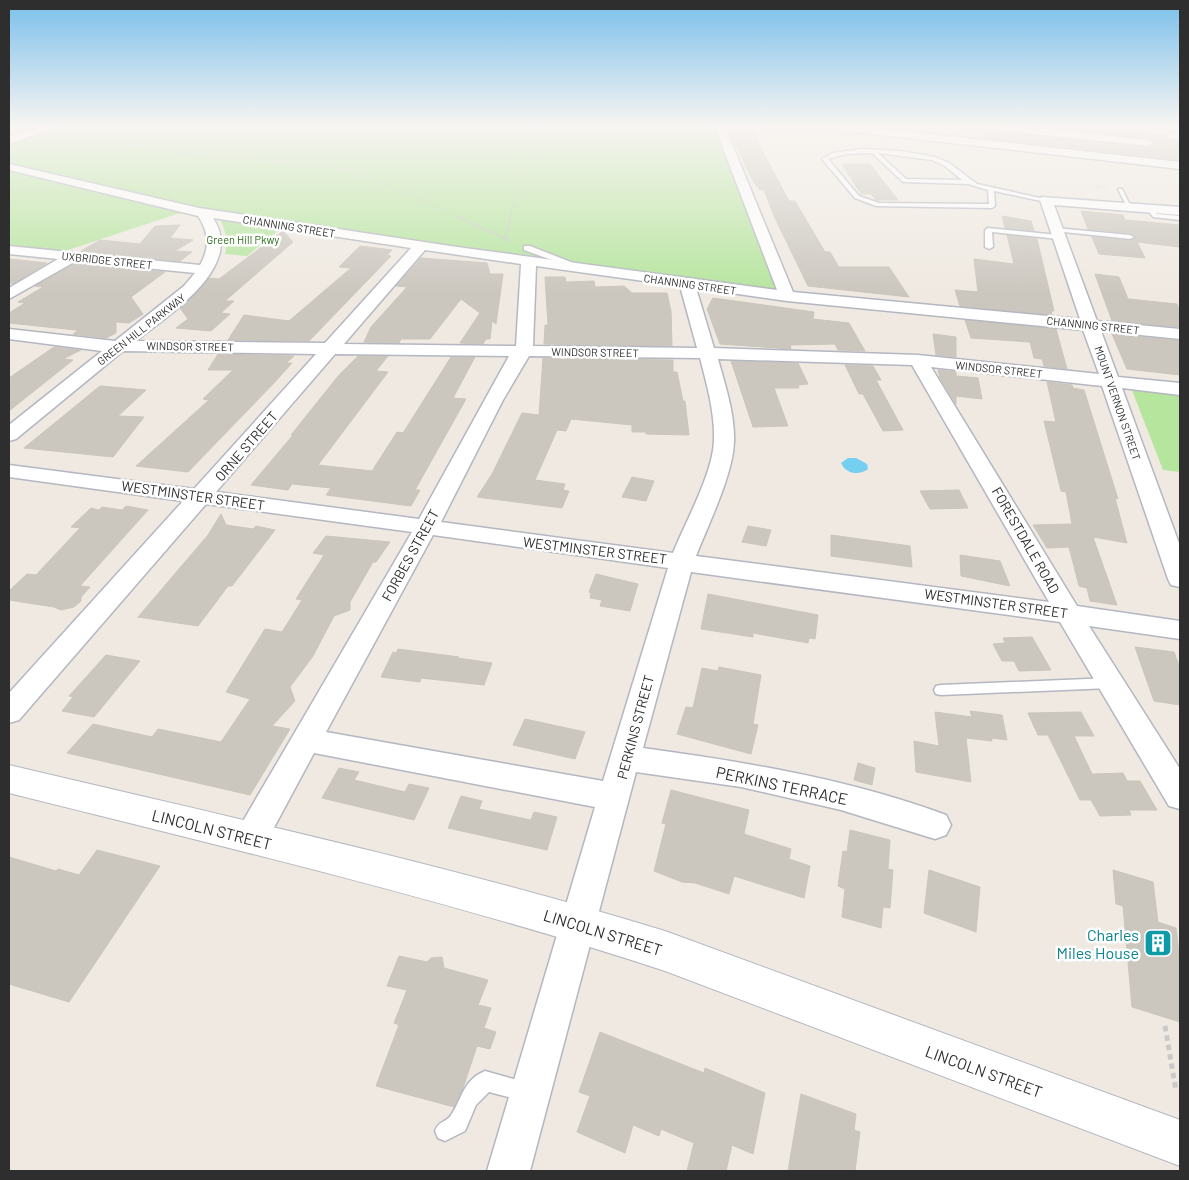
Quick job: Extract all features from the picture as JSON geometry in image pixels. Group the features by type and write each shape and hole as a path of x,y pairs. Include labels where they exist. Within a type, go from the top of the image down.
{"main road":[{"name":"LINCOLN STREET","path":"9,779 402,875 578,923 665,951 1180,1143"}],"street":[{"path":"74,182 202,212"},
{"path":"742,182 787,296"},
{"path":"1046,200 1180,211"},
{"name":"MOUNT VERNON STREET","path":"1046,200 1180,579"},
{"name":"CHANNING STREET","path":"202,212 422,246 528,254 582,269 787,296 1180,334"},
{"name":"GREEN HILL PARKWAY","path":"9,435 184,296 205,270 216,246 216,234 202,212"},
{"name":"ORNE STREET","path":"9,712 422,246"},
{"name":"UXBRIDGE STREET","path":"9,250 205,270"},
{"path":"524,351 528,254"},
{"path":"9,294 72,257"},
{"name":"PERKINS STREET","path":"508,1171 682,561 719,467 724,442 719,395 687,283"},
{"name":"WINDSOR STREET","path":"9,334 119,346 706,353 918,360 1180,389"},
{"name":"FORBES STREET","path":"251,838 308,740 493,400 517,358 524,351"},
{"name":"FORESTDALE ROAD","path":"918,360 1068,613 1129,709 1180,795"},
{"name":"WESTMINSTER STREET","path":"9,470 302,511 426,526 564,547 1068,613 1180,630"},
{"path":"308,740 420,762 615,796"},
{"name":"PERKINS TERRACE","path":"627,758 741,774 841,797 935,825"}],"lane":[{"path":"844,182 857,197 878,205 992,206 991,189"},
{"path":"967,182 1046,200"},
{"path":"1120,190 1129,206"},
{"path":"1148,208 1155,216 1180,218"},
{"path":"989,247 988,230 1130,237"},
{"path":"941,690 1111,683"},
{"path":"445,1131 458,1124 469,1098 485,1081 530,1093"}],"path":[{"path":"379,182 505,239 517,189 521,182"},
{"path":"1165,1026 1176,1091"}],"green space":[{"path":"9,182 742,182 787,296 202,212 177,214 65,251 9,245"},
{"name":"Green Hill Pkwy","path":"220,220 280,229 247,256 225,254 226,237"},
{"path":"1132,390 1180,396 1180,472 1163,470"}],"water":[{"path":"848,458 856,458 867,464 868,469 861,473 849,472 841,463"}],"building":[{"path":"779,182 789,201 795,201 825,252 830,252 839,267 889,267 909,297 808,286 774,216 764,190 760,190 754,183"},
{"path":"853,182 884,182 898,200 876,200 871,194 861,194"},
{"path":"1081,211 1123,215 1125,220 1180,225 1180,247 1137,242 1145,258 1099,254 1092,237 1130,241 1136,236 1130,233 1088,229"},
{"path":"1002,216 1031,221 1034,231 1005,228"},
{"path":"180,225 170,238 193,240 175,251 192,252 180,261 81,251 100,240 140,244 155,226"},
{"path":"283,231 293,242 225,301 234,301 221,313 230,314 211,331 176,328 188,319 180,308 209,278 219,279"},
{"path":"1007,235 1037,239 1054,311 1051,311 1052,315 960,306 955,290 978,292 974,259 1014,264"},
{"path":"360,246 392,250 387,255 391,256 309,341 228,340 244,315 289,321 351,268 339,267"},
{"path":"421,258 487,263 490,274 503,274 496,324 492,321 490,339 486,339 483,344 460,343 480,313 461,299 430,339 401,339 399,343 364,342 371,327 407,287 396,286"},
{"path":"9,259 47,263 13,284 9,283"},
{"path":"76,263 165,272 131,297 143,314 129,323 116,322 116,333 106,338 73,334 78,331 76,330 9,323 9,313 25,303 18,302 43,287 35,286"},
{"path":"1095,274 1119,277 1128,299 1177,304 1180,311 1180,327 1112,321"},
{"path":"545,277 565,277 566,282 594,281 595,287 624,286 632,293 667,293 671,311 672,346 544,344 545,325 548,325"},
{"path":"713,298 814,312 813,319 849,323 865,351 838,350 835,344 790,345 791,349 720,344 707,309"},
{"path":"965,320 1056,329 1067,369 1044,366 1042,359 1034,358 1030,342 971,338"},
{"path":"933,334 956,337 956,357 936,355"},
{"path":"1112,334 1180,341 1180,375 1127,369"},
{"path":"54,347 81,350 63,359 73,360 9,411 9,378"},
{"path":"218,354 294,356 286,363 292,363 274,383 188,472 136,466 209,400 203,399 233,370 208,370"},
{"path":"358,356 388,356 376,371 388,372 318,465 372,471 397,432 403,433 451,357 475,357 453,398 466,399 415,490 420,490 411,506 326,495 331,488 292,484 288,490 251,485 293,435 291,435 339,375"},
{"path":"543,358 673,360 673,372 677,372 683,401 685,401 689,435 646,434 646,432 632,432 632,425 571,419 566,431 557,430 535,480 565,484 563,490 569,491 562,508 477,497 492,474 522,413 539,415"},
{"path":"731,361 798,363 808,384 798,385 799,388 774,388 788,426 753,427"},
{"path":"845,365 873,366 881,380 876,380 903,430 883,431 863,394 859,394"},
{"path":"938,370 956,372 956,376 978,378 982,399 956,396 956,404 940,378"},
{"path":"1047,382 1072,385 1073,388 1084,390 1118,499 1115,498 1127,543 1093,537 1117,605 1090,601 1087,588 1079,586 1069,547 1047,548 1033,525 1072,524 1066,492 1061,491 1044,421 1056,422"},
{"path":"100,386 146,390 118,416 144,417 113,457 24,448"},
{"path":"632,477 654,481 646,501 622,497"},
{"path":"959,490 968,508 930,509 920,491"},
{"path":"126,506 148,510 80,586 90,587 81,597 81,601 74,607 61,610 54,607 9,600 9,591 27,574 36,575 80,528 71,527 91,508 99,510 102,507 122,510"},
{"path":"221,514 226,525 253,529 256,526 275,530 232,586 228,586 198,626 138,617 208,535"},
{"path":"748,526 771,530 766,546 742,542"},
{"path":"831,535 910,546 912,567 831,556"},
{"path":"326,536 390,542 376,562 373,562 350,602 350,610 334,616 313,656 290,687 295,701 272,726 290,729 250,795 67,753 93,724 152,737 158,729 221,742 250,699 226,692 265,629 282,632 302,600 296,599 324,555 313,553"},
{"path":"960,555 1000,561 1010,586 961,576"},
{"path":"596,574 638,584 630,611 600,606 602,600 590,598 591,593 589,592"},
{"path":"708,594 818,615 815,639 809,638 808,643 753,633 753,637 701,629"},
{"path":"1032,637 1051,670 1019,671 1014,661 1002,661 993,644 1005,643 1003,638"},
{"path":"1135,647 1174,652 1180,668 1180,705 1154,701"},
{"path":"398,649 492,663 484,685 421,678 420,682 381,677 393,652 396,653"},
{"path":"106,655 140,661 94,717 62,711 73,697 69,696"},
{"path":"719,667 761,675 753,724 758,725 751,754 677,734 686,707 693,708 702,668 718,671"},
{"path":"970,711 1002,715 1007,740 991,738 992,741 966,738 971,782 916,772 914,741 939,746 935,712 972,717"},
{"path":"1081,712 1094,736 1074,736 1092,774 1123,773 1127,781 1140,781 1157,810 1129,810 1131,815 1100,816 1091,800 1080,800 1048,735 1038,735 1028,713"},
{"path":"525,719 585,732 575,759 513,745"},
{"path":"858,763 875,768 872,785 854,780"},
{"path":"339,768 359,772 354,780 405,792 409,784 429,788 414,820 322,798"},
{"path":"671,790 749,810 744,834 791,849 789,859 810,866 804,898 734,876 729,894 695,883 682,882 654,871 666,824 662,823"},
{"path":"461,796 482,801 479,809 531,820 534,812 557,817 547,850 448,828"},
{"path":"850,830 890,840 888,869 893,870 890,908 883,907 881,928 842,917 845,889 838,886 843,851 847,852"},
{"path":"97,850 160,866 69,1002 9,984 9,857 56,871 58,869 79,875"},
{"path":"929,870 980,887 976,932 924,913"},
{"name":"Charles Miles House","path":"1113,870 1153,882 1158,922 1176,928 1180,962 1180,1022 1132,1007 1123,906 1116,904"},
{"path":"399,956 427,962 431,958 442,957 444,968 488,980 478,1005 491,1008 484,1028 496,1032 490,1049 477,1046 463,1088 454,1107 376,1086 399,1025 394,1023 407,990 387,986"},
{"path":"600,1032 704,1073 705,1068 765,1093 753,1154 732,1145 726,1171 687,1171 694,1143 661,1129 659,1136 633,1125 625,1153 577,1132 590,1096 579,1092"},
{"path":"801,1094 856,1114 854,1130 860,1132 855,1171 788,1171"}],"place":[{"name":"Charles Miles House","path":"1158,943"}]}
